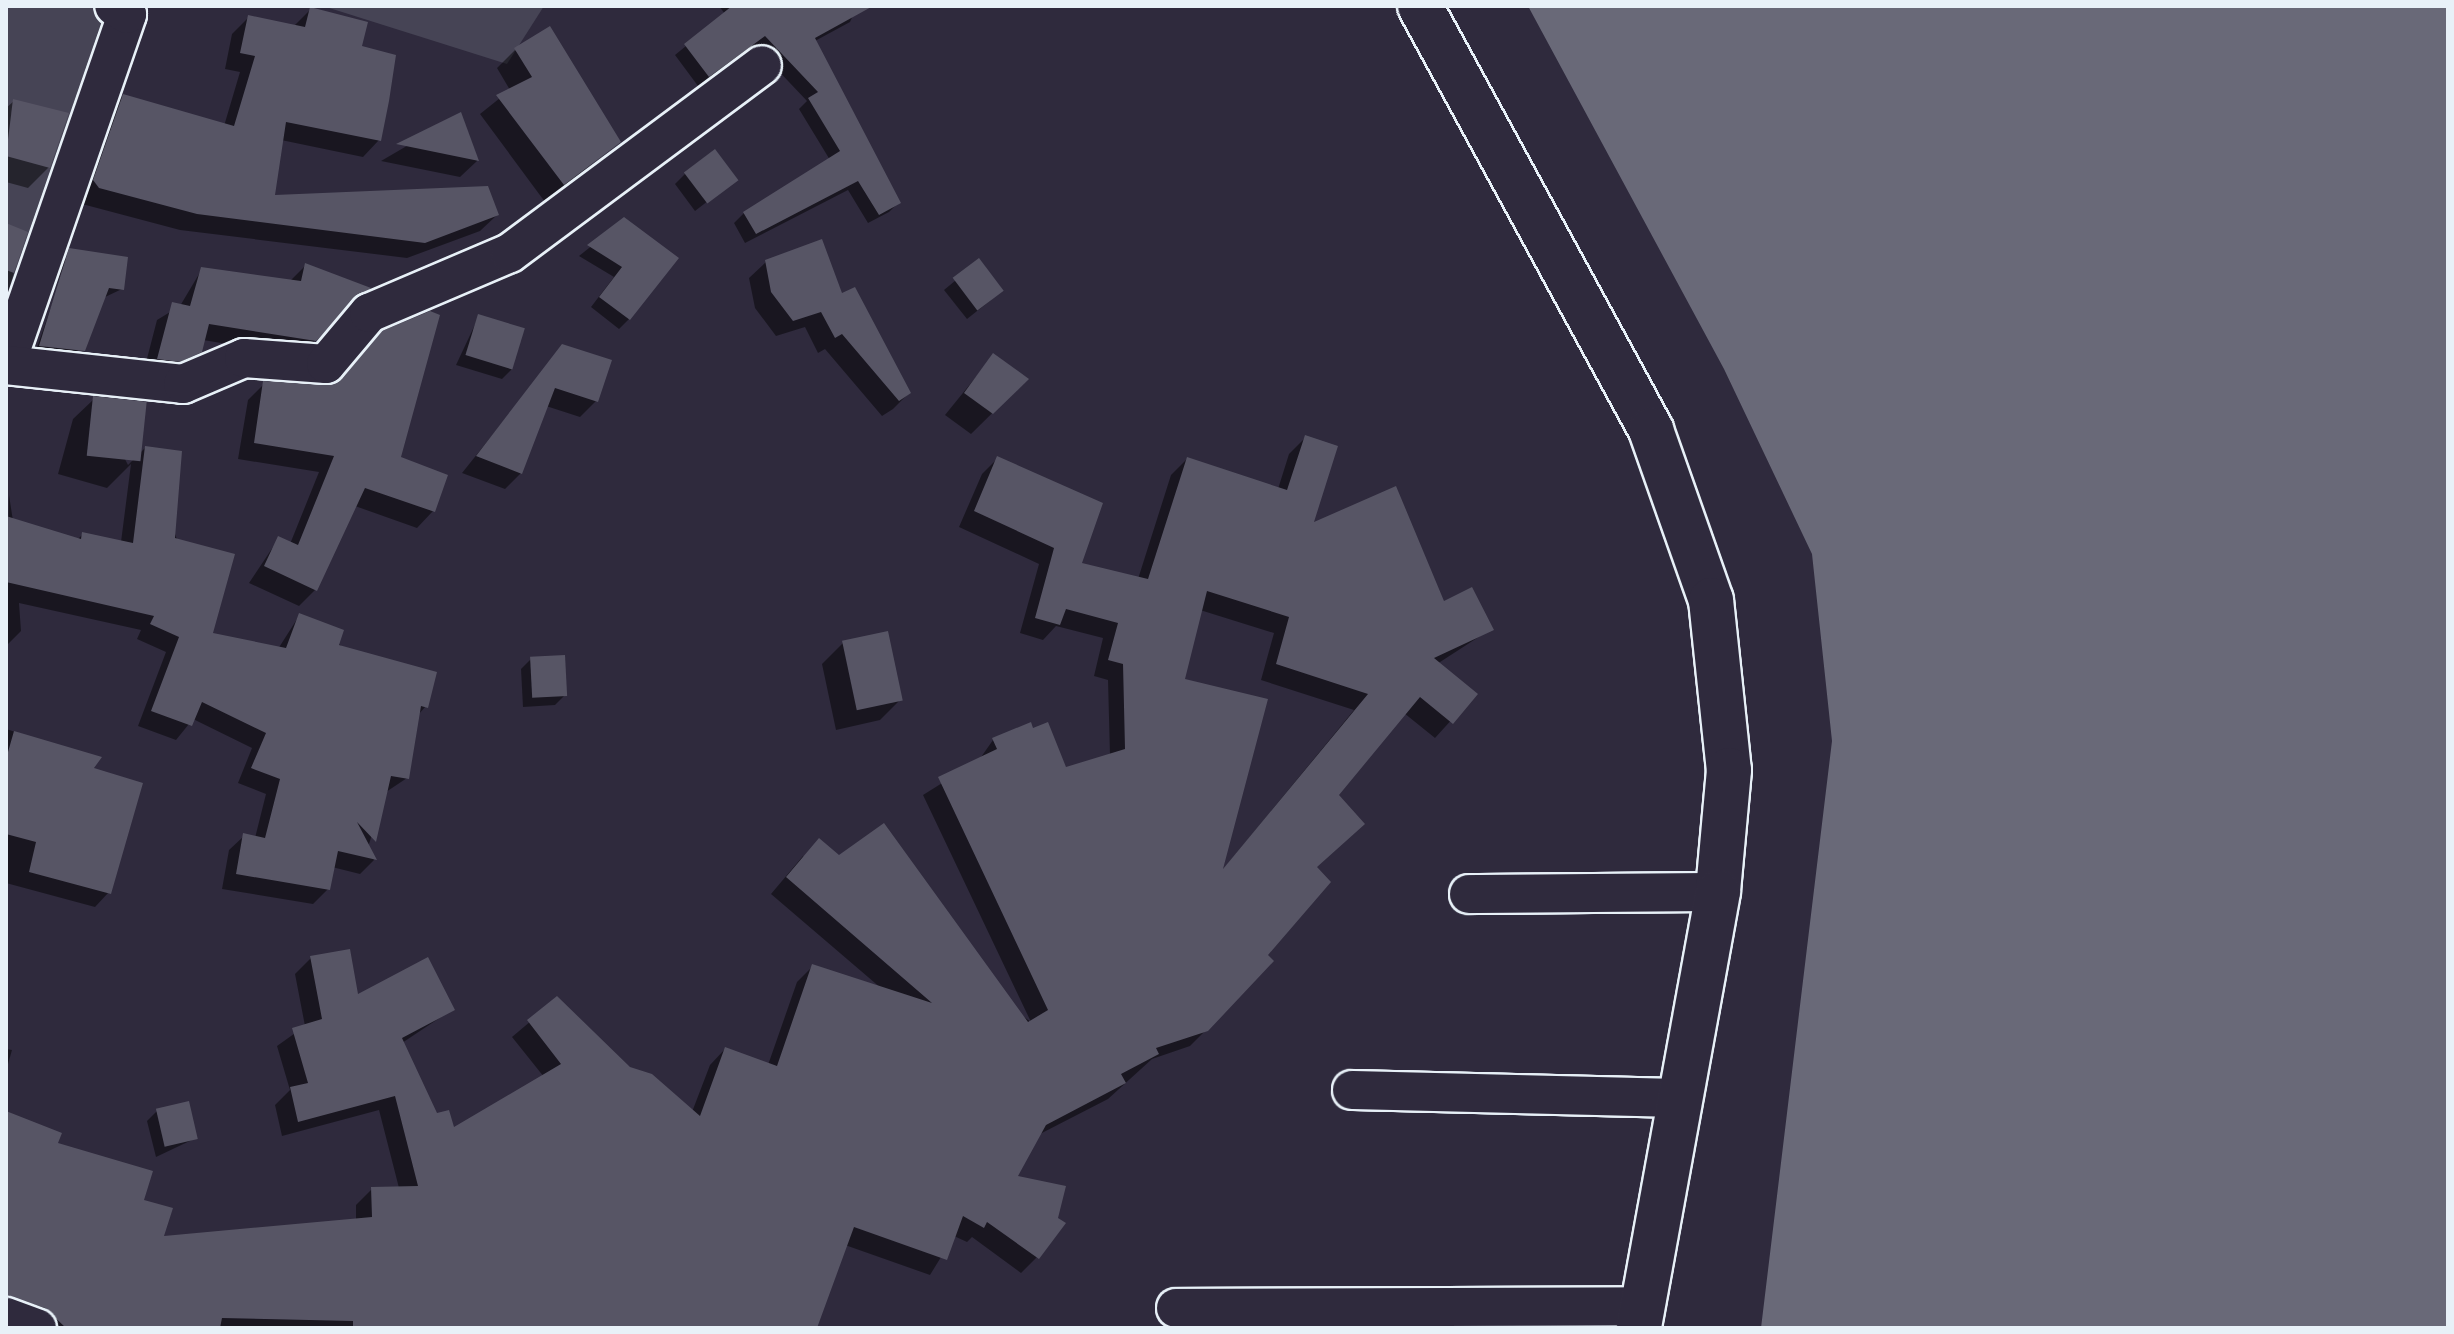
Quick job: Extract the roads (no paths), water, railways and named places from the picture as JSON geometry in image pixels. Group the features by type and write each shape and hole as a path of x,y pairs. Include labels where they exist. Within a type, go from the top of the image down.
{"street":[{"path":"114,6 127,14 6,365 183,384 244,358 326,364 369,313 510,253 762,65"},
{"path":"1176,1308 1640,1317 1718,892 1729,770 1711,600 1651,430 1420,6"},
{"path":"1469,894 1718,892"},
{"path":"1352,1090 1679,1098"},
{"path":"6,1317 37,1328"}],"water":[{"path":"1528,6 2448,6 2448,1328 1761,1328 1832,741 1812,554 1724,369"}]}
